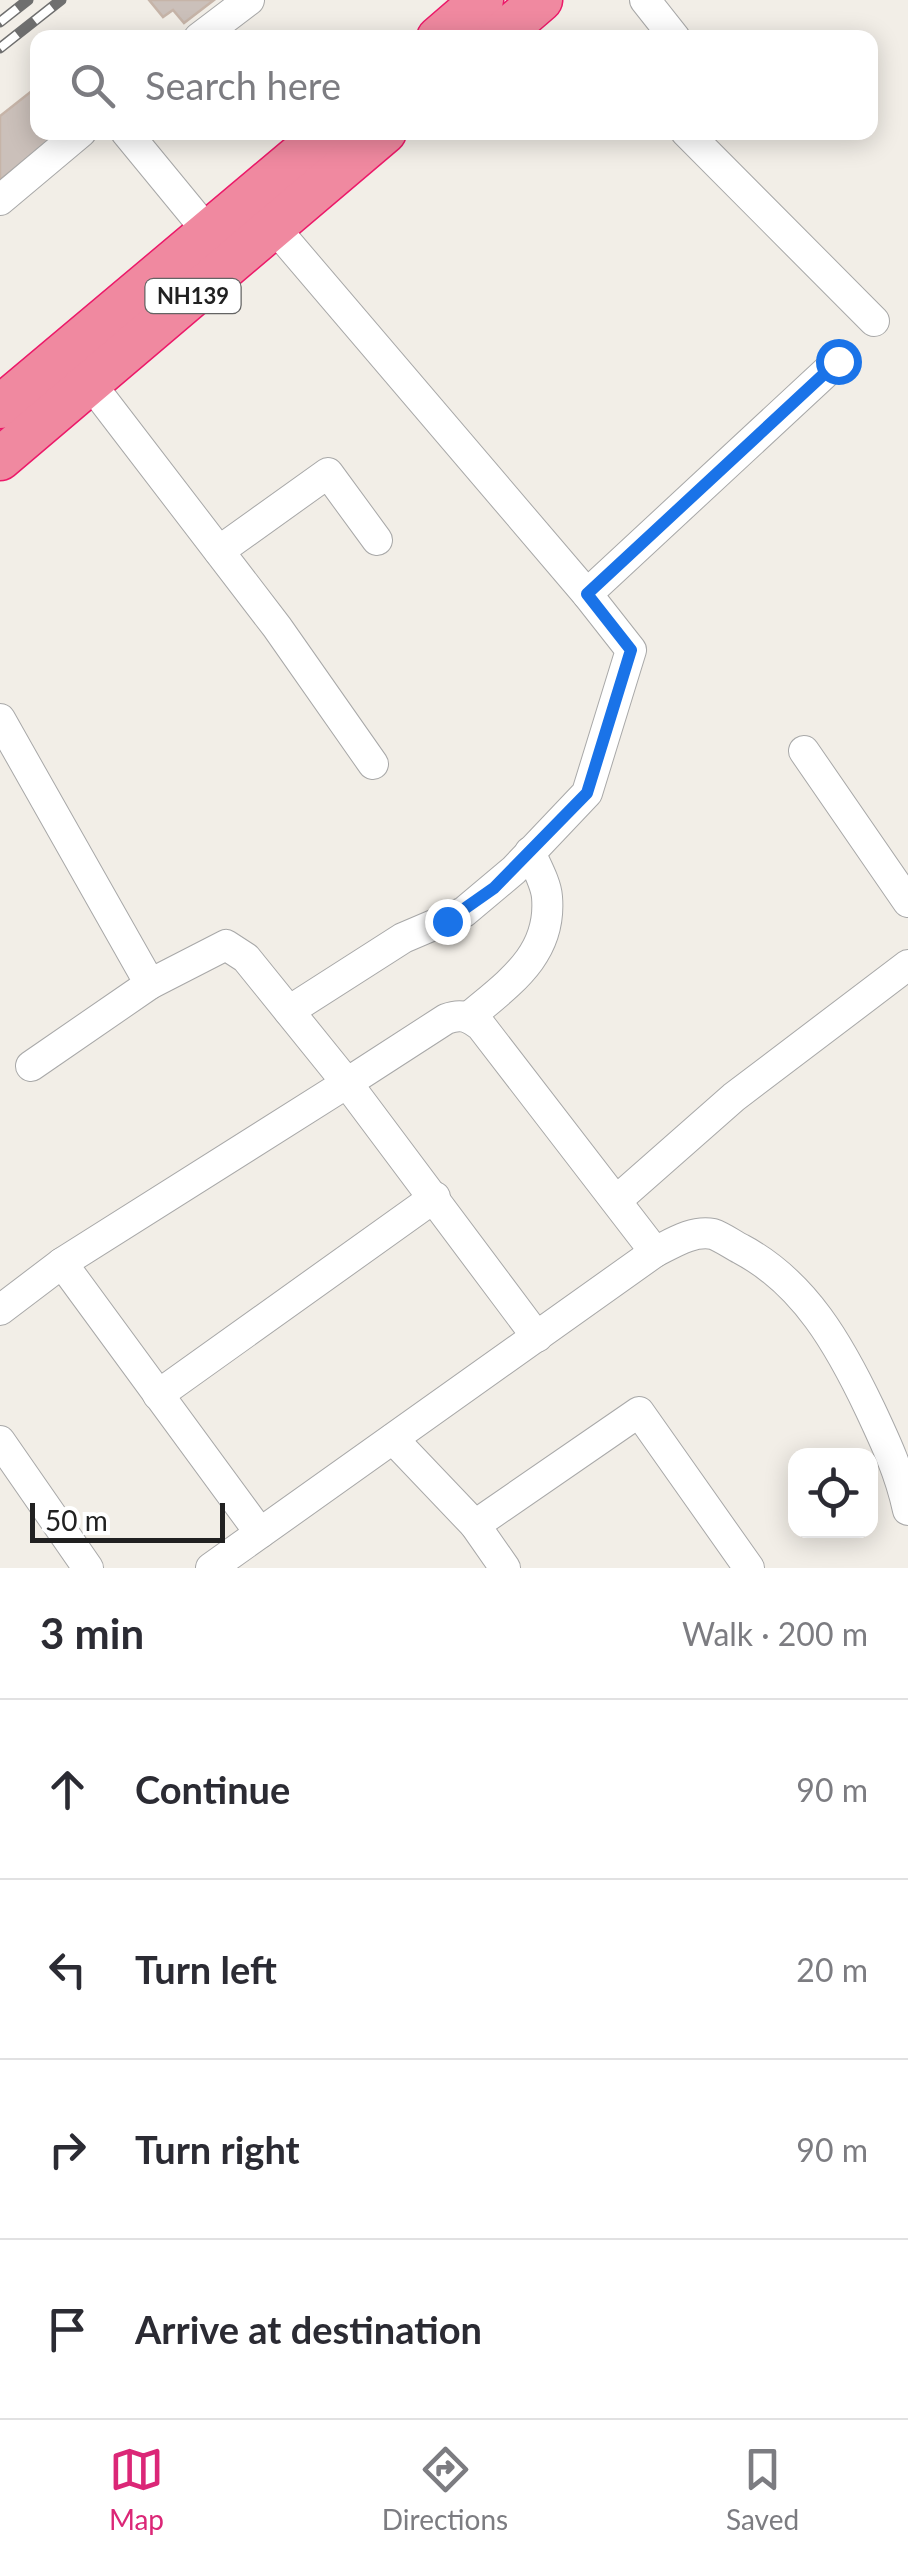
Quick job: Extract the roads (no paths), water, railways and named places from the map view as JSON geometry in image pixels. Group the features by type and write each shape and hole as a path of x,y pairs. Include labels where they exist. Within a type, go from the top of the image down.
{"highway":[{"path":"447,30 482,0"},
{"path":"506,30 541,0"},
{"name":"NH139","path":"0,460 90,383 262,212 320,140"},
{"name":"NH139","path":"0,407 209,233 262,212 374,140"}],"street":[{"path":"209,30 248,0"},
{"path":"645,0 669,30"},
{"path":"0,200 71,140"},
{"path":"133,140 209,233"},
{"path":"694,140 874,321"},
{"path":"262,212 631,650 587,793 494,888 464,912 403,938 289,1011"},
{"path":"587,594 838,361"},
{"path":"90,383 277,626 373,764"},
{"path":"219,551 328,473 377,540"},
{"path":"0,719 150,984"},
{"path":"804,751 908,902"},
{"path":"469,1017 528,967 544,940 548,894 530,852"},
{"path":"31,1066 150,984 226,945 246,958 347,1083 537,1337"},
{"path":"617,1200 734,1097 908,965"},
{"path":"0,1310 62,1263 446,1018 458,1015 481,1026 655,1252"},
{"path":"158,1395 435,1197"},
{"path":"229,1563 260,1533 655,1252 689,1236 713,1234 751,1254 824,1322 843,1352 900,1470 908,1510"},
{"path":"62,1263 260,1533"},
{"path":"475,1525 639,1412 748,1567"},
{"path":"393,1439 475,1525 505,1568"},
{"path":"0,1442 88,1568"}],"railway":[{"path":"0,22 28,0"},
{"path":"0,48 61,0"}]}
